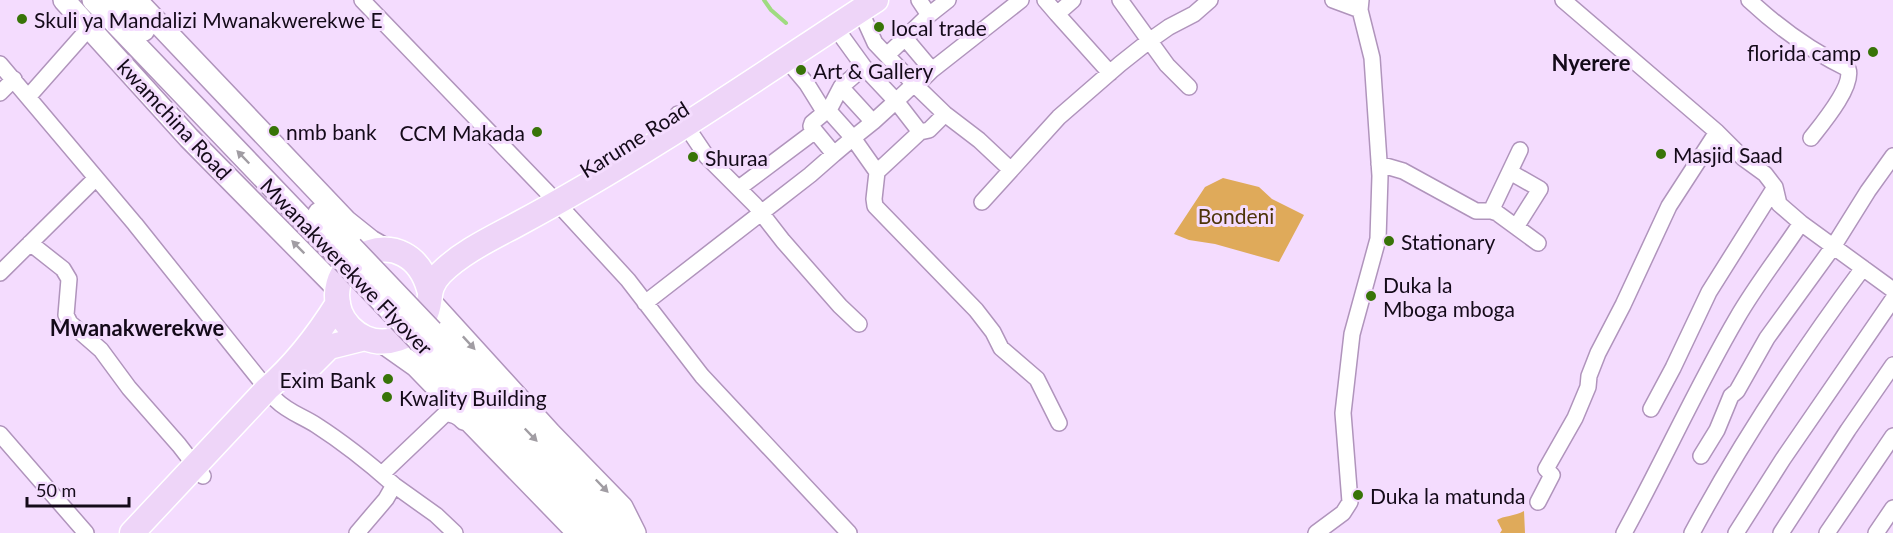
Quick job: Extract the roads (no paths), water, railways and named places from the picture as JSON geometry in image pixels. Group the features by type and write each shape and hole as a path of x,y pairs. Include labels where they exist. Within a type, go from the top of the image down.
{"main road":[{"name":"kwamchina Road","path":"64,0 189,138 338,296"},
{"name":"Mwanakwerekwe Flyover","path":"93,0 347,254"},
{"name":"Mwanakwerekwe Flyover","path":"116,0 347,254 426,337 624,533"},
{"path":"136,0 346,221 385,249"},
{"path":"682,120 786,59 835,27 862,4"},
{"name":"Karume Road","path":"409,257 433,257 552,198 682,120 862,4"},
{"path":"132,533 198,472 272,395 329,347 374,340 399,339 414,330 424,317 429,295 441,273 457,260 552,198"},
{"path":"272,395 282,376 316,338 338,296 342,276 349,265 359,256 372,251 385,249 398,251 418,265 426,276 429,295 550,433 622,507 635,533"},
{"path":"338,296 347,324 355,332 374,340 416,366 578,533"},
{"name":"Mwanakwerekwe Flyover","path":"426,337 601,533"},
{"path":"149,533 198,472"}],"street":[{"path":"362,0 628,280 702,376 849,533"},
{"path":"919,0 930,15"},
{"path":"887,55 948,0"},
{"path":"645,303 810,175 932,70 1021,0"},
{"path":"1045,0 1110,73"},
{"path":"1057,14 1073,0"},
{"path":"1120,0 1167,65 1189,87"},
{"path":"982,202 1059,117 1149,41 1194,14 1210,0"},
{"path":"1316,533 1343,513 1350,502 1343,413 1352,334 1377,239 1379,164 1372,58 1361,5 1333,0"},
{"path":"1563,0 1717,132 1743,158 1765,174 1775,187 1779,204 1801,223 1893,290"},
{"path":"1749,0 1791,35 1821,56 1848,69 1850,73 1837,103 1811,138"},
{"path":"862,4 875,43 945,114 979,140 1011,170"},
{"path":"29,96 90,27"},
{"path":"835,27 864,68 896,101 920,132"},
{"path":"905,38 932,70"},
{"path":"786,59 826,112 853,138 877,172 875,206 975,310 993,332 1001,348 1037,380 1059,423"},
{"path":"0,64 29,96 284,408 307,419 350,447 394,485 436,515 455,533"},
{"path":"834,154 811,126 812,123 826,112 841,87 864,68"},
{"path":"0,93 14,79"},
{"path":"841,87 873,122"},
{"path":"877,172 920,132 928,130 945,114"},
{"path":"682,120 707,157 762,213 840,306 859,324"},
{"path":"739,188 815,131"},
{"path":"1538,502 1552,475 1546,468 1575,418 1588,387 1589,376 1598,353 1669,206 1717,132"},
{"path":"1491,211 1520,150"},
{"path":"1701,456 1717,430 1731,396 1737,391 1767,338 1833,247 1893,156"},
{"path":"1379,164 1403,171 1476,211 1491,211 1539,243"},
{"path":"1510,172 1540,189 1516,227"},
{"path":"0,273 96,178"},
{"path":"1651,409 1674,368 1710,292 1775,187"},
{"path":"1624,533 1655,477 1687,407 1738,317 1801,223"},
{"path":"30,243 63,268 69,279 66,315 70,323 101,350 129,388 179,445 198,472"},
{"path":"1692,533 1774,393 1863,268"},
{"path":"1736,533 1783,459 1893,299"},
{"path":"1781,533 1893,365"},
{"path":"382,474 445,414 451,414 458,417 564,533"},
{"path":"0,434 86,533"},
{"path":"1827,533 1893,436"},
{"path":"357,533 386,499 394,485"},
{"path":"1876,533 1893,507"}],"waterway":[{"path":"764,0 771,10 786,23"}],"place":[{"name":"Skuli ya Mandalizi Mwanakwerekwe E","path":"22,19"},
{"name":"local trade","path":"879,27"},
{"name":"florida camp","path":"1873,52"},
{"name":"Art & Gallery","path":"801,70"},
{"name":"nmb bank","path":"274,131"},
{"name":"CCM Makada","path":"537,132"},
{"name":"Masjid Saad","path":"1661,154"},
{"name":"Shuraa","path":"693,157"},
{"name":"Stationary","path":"1389,241"},
{"name":"Duka la Mboga mboga","path":"1371,296"},
{"name":"Exim Bank","path":"388,379"},
{"name":"Kwality Building","path":"387,397"},
{"name":"Duka la matunda","path":"1358,495"}],"district":[{"name":"Nyerere","path":"1591,62"},
{"name":"Mwanakwerekwe","path":"137,327"}],"park label":[{"name":"Bondeni","path":"1236,215"}]}
